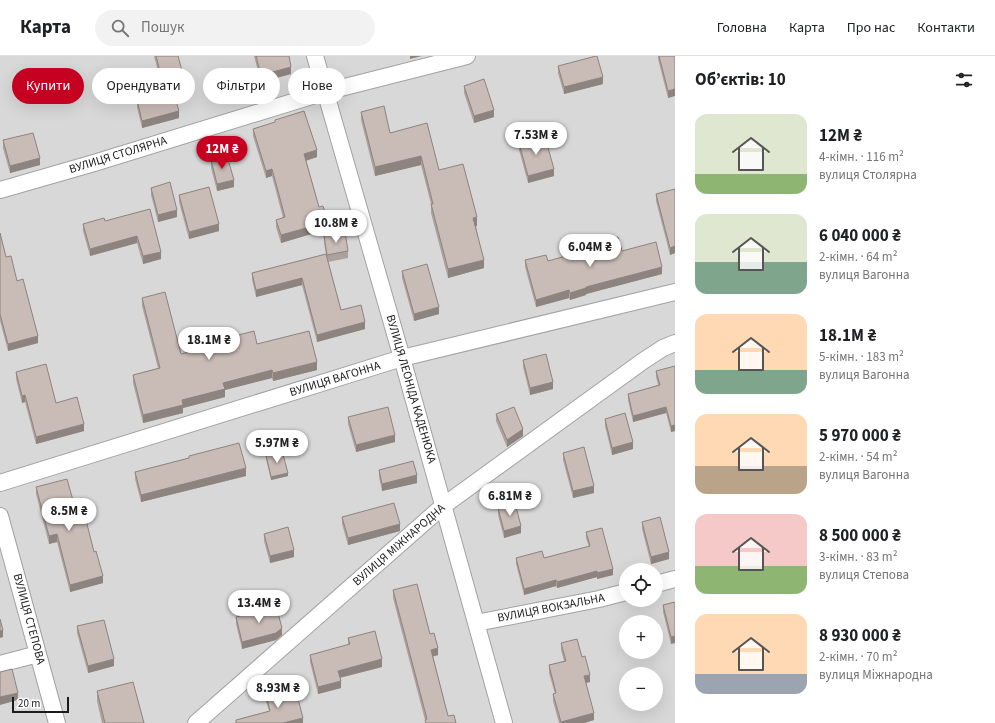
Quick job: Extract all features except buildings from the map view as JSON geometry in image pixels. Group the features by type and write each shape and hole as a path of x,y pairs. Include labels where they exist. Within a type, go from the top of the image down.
{"street":[{"name":"ВУЛИЦЯ ЛЕОНІДА КАДЕНЮКА","path":"315,56 318,68"},
{"name":"ВУЛИЦЯ СТОЛЯРНА","path":"346,87 467,56"},
{"name":"ВУЛИЦЯ СТОЛЯРНА","path":"0,190 94,163 288,103"},
{"name":"ВУЛИЦЯ ЛЕОНІДА КАДЕНЮКА","path":"328,104 402,358 504,723"},
{"name":"ВУЛИЦЯ ВАГОННА","path":"0,483 402,358 675,292"},
{"name":"ВУЛИЦЯ МІЖНАРОДНА","path":"196,723 443,506 643,361 663,348 675,343"},
{"name":"ВУЛИЦЯ СТЕПОВА","path":"0,516 57,723"},
{"path":"663,582 675,579"},
{"name":"ВУЛИЦЯ ВОКЗАЛЬНА","path":"476,623 619,594"},
{"path":"0,664 38,654"}],"shaded area":[{"path":"0,56 675,56 675,723 0,723"}]}
